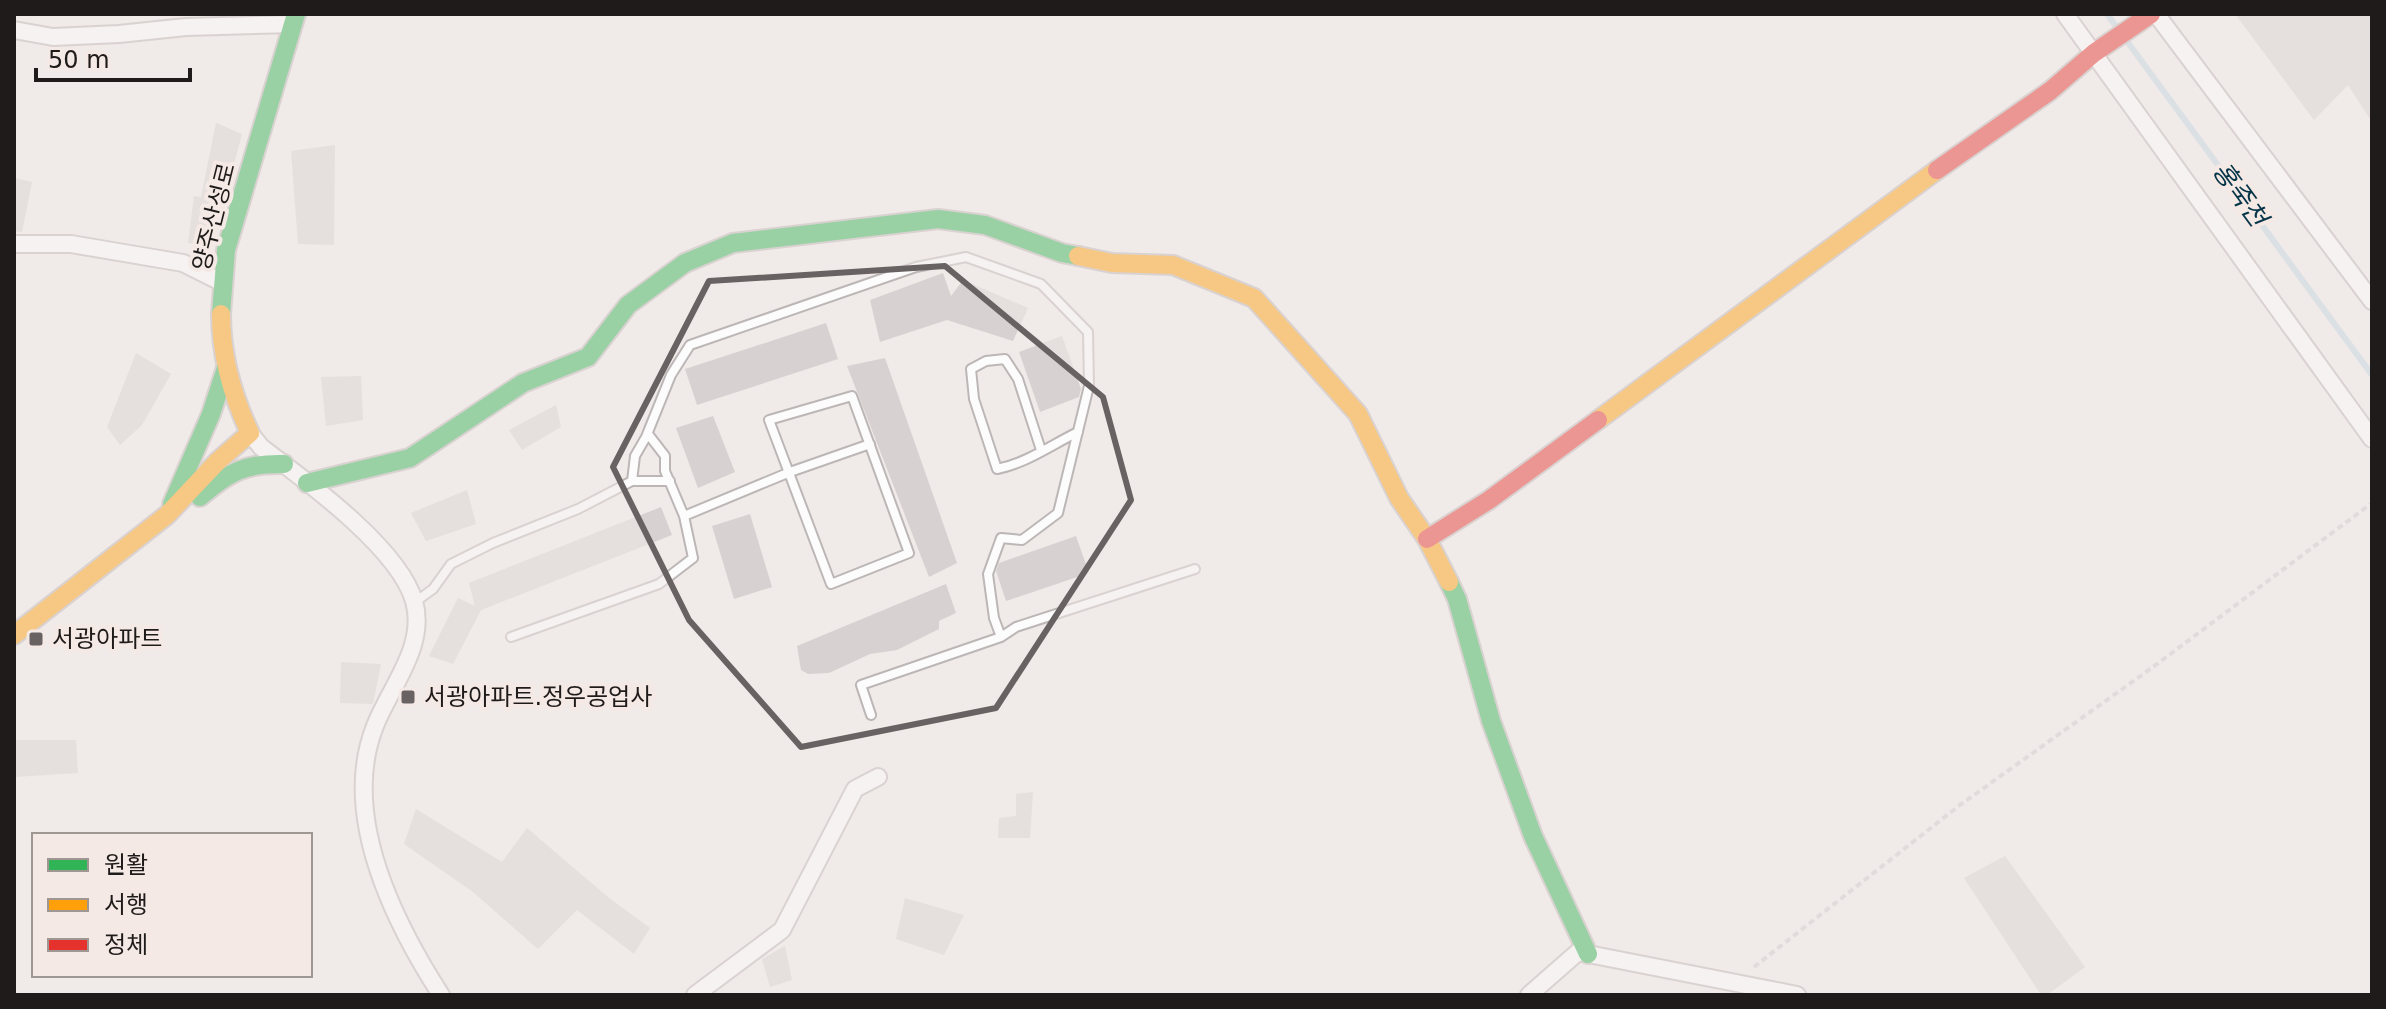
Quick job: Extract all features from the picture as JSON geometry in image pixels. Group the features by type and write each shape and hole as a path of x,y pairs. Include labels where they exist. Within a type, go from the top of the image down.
{"street":[{"path":"2065,14 2372,439"},
{"path":"1427,539 1489,500 1884,209 2050,91 2094,53 2153,14 2372,301"},
{"path":"14,30 53,37 295,19"},
{"name":"양주산성로","path":"295,19 226,250 221,282 226,368 240,415 261,447 351,520 384,553 404,580 415,602"},
{"path":"307,483 410,458 523,383 588,357 628,305 685,263 733,243 938,219 985,225 1062,253 1112,263 1173,265 1254,298 1358,414 1399,498 1427,539 1457,599 1491,721 1533,836 1588,954"},
{"path":"14,244 71,244 183,263 221,282"},
{"path":"167,515 211,414 226,368"},
{"path":"14,635 167,515 218,461 250,433"},
{"path":"167,515 197,498 232,471 257,463 284,464"},
{"path":"415,602 415,632 411,651 374,728 367,751 363,800 367,830 388,895 441,995"},
{"path":"695,995 782,930 855,789 878,777"},
{"path":"1529,995 1578,952 1797,995"}],"lane":[{"path":"632,481 635,456 648,434 671,375 690,345 916,267 966,257 1041,284 1088,332 1089,386 1058,513 1022,540 1001,538 988,574 994,618 1001,637"},
{"path":"1041,450 1018,379 1005,359 986,361 971,369 974,399 997,469 1021,464 1041,450 1078,432"},
{"path":"852,396 909,553 831,584 790,472 769,420 852,396"},
{"path":"511,637 659,584 693,558 684,516 665,471 665,456 648,434"},
{"path":"684,516 790,472 870,444"},
{"path":"415,602 433,589 451,564 493,543 578,509 632,481 670,481"},
{"path":"871,715 861,685 1001,637 1016,627 1195,569"}],"path":[{"path":"1733,984 1960,805 2153,667 2372,503"}],"highlighted area":[{"path":"945,266 1103,397 1131,500 996,708 801,747 689,620 613,467 709,281"}],"building":[{"path":"2235,14 2372,14 2372,122 2348,85 2314,120"},
{"path":"216,123 242,134 212,248 188,243 194,196 201,197"},
{"path":"335,145 334,245 298,244 291,151"},
{"path":"14,178 32,182 22,232 14,231"},
{"path":"943,273 951,296 963,280 1028,308 1013,341 947,320 880,342 870,300"},
{"path":"826,323 838,359 697,405 685,369"},
{"path":"1062,336 1081,389 1079,397 1040,412 1019,352"},
{"path":"136,353 171,374 142,425 120,445 107,427"},
{"path":"885,358 957,563 929,577 847,366"},
{"path":"361,376 363,420 326,426 321,377"},
{"path":"556,405 561,427 522,450 509,430"},
{"path":"713,416 735,472 698,488 676,428"},
{"path":"467,490 476,524 426,541 411,513"},
{"path":"661,507 672,535 481,610 453,664 429,656 458,598 475,606 469,583"},
{"path":"750,514 772,587 734,599 712,526"},
{"path":"1076,536 1089,573 1006,601 996,571 999,563"},
{"path":"946,584 956,613 939,621 939,629 897,650 870,654 829,673 808,674 801,670 797,646"},
{"path":"341,662 381,664 373,704 340,703"},
{"path":"14,740 76,740 78,773 14,777"},
{"path":"1033,792 1030,838 998,838 999,818 1016,816 1016,794"},
{"path":"416,809 502,862 527,828 609,898 650,928 634,954 577,910 538,949 473,892 404,844"},
{"path":"2005,856 2085,967 2047,995 2041,995 1964,878"},
{"path":"905,898 964,915 944,955 896,939"},
{"path":"785,946 792,980 770,987 762,959"}],"waterway":[{"name":"홍죽천","path":"2107,14 2372,375"}],"traffic: fast":[{"path":"221,314 226,250 296,14"},
{"path":"307,483 410,458 523,383 588,357 628,305 685,263 733,243 938,219 985,225 1078,256"},
{"path":"172,504 211,414 226,368"},
{"path":"200,497 220,481 248,467 284,464"},
{"path":"1449,582 1457,599 1491,721 1533,836 1588,954"}],"traffic: slow":[{"path":"1598,420 1937,170"},
{"path":"1078,256 1112,263 1173,265 1254,298 1358,414 1399,498 1427,539 1449,582"},
{"path":"14,635 167,515 218,461 250,433 229,375 221,314"}],"traffic: jam":[{"path":"1937,170 2050,91 2094,53 2151,14"},
{"path":"1427,539 1489,500 1598,420"}],"place":[{"name":"서광아파트","path":"36,639"},
{"name":"서광아파트.정우공업사","path":"408,697"}]}
